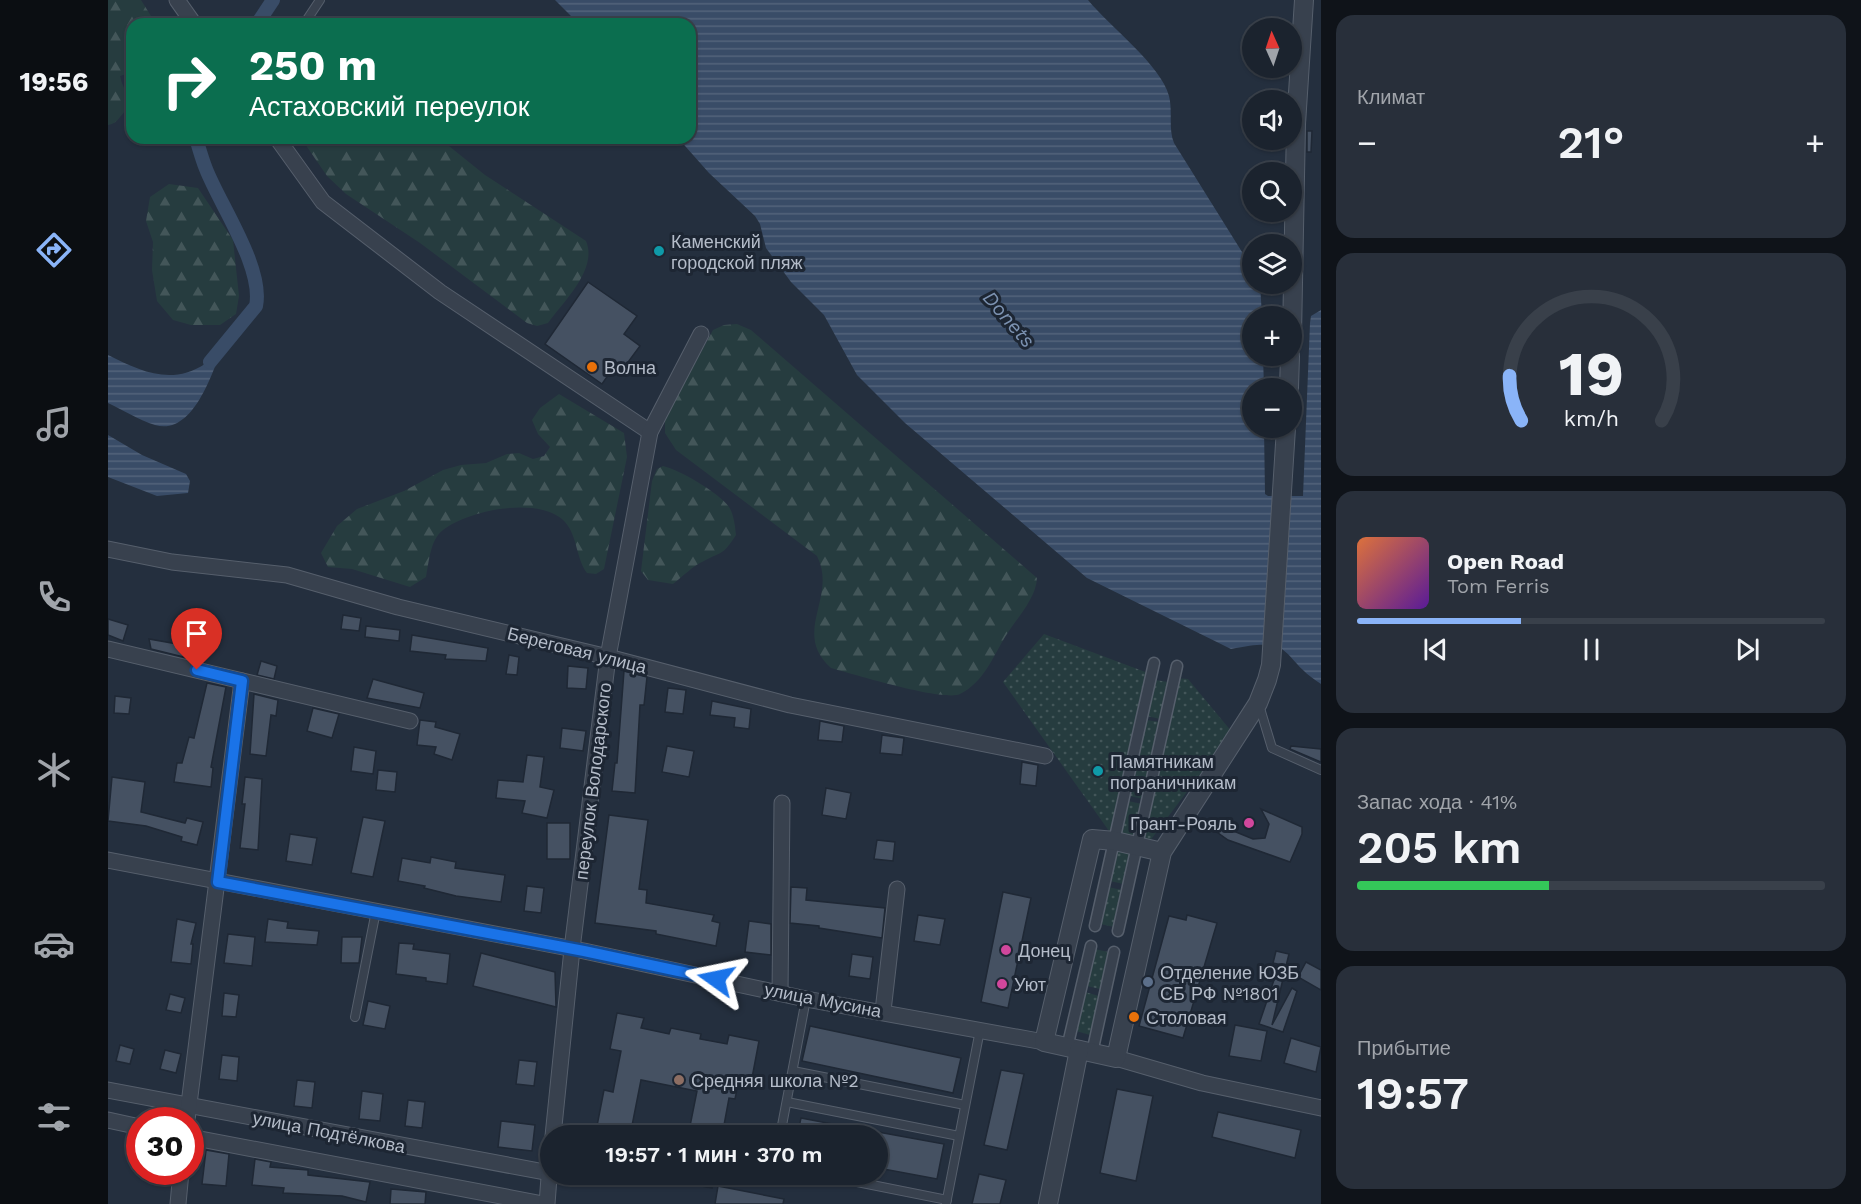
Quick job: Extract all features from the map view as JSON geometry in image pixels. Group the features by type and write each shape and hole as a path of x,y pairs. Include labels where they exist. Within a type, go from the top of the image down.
{"street":[{"path":"177,0 190,18"},
{"path":"1292,306 1296,124 1304,0"},
{"path":"281,144 323,202 440,292 650,432"},
{"name":"переулок Володарского","path":"554,1125 572,949 608,657 650,432 701,333"},
{"path":"1116,1058 1162,852 1258,704 1271,665 1285,438"},
{"name":"Береговая улица","path":"108,549 172,562 287,575 398,607 608,657 790,705 1045,756"},
{"path":"108,649 410,721"},
{"path":"1095,926 1154,663"},
{"path":"1118,931 1177,666"},
{"path":"189,1107 242,681"},
{"path":"780,993 782,803"},
{"path":"1162,852 1115,841 1092,839 1044,1042 1116,1058 1202,1083 1321,1108"},
{"name":"улица Мусина","path":"108,860 572,949 806,999 884,1011 1044,1042"},
{"path":"884,1011 897,889"},
{"path":"1048,1204 1080,1050 1091,946"},
{"path":"1080,1050 1114,952"},
{"name":"улица Подтёлкова","path":"108,1090 165,1107"},
{"name":"улица Подтёлкова","path":"204,1116 540,1167"},
{"path":"108,1120 126,1123"},
{"name":"улица Подтёлкова","path":"204,1140 545,1204"},
{"path":"178,1204 180,1185"},
{"path":"545,1204 548,1185"}],"lane":[{"path":"308,18 320,0"},
{"path":"1258,704 1272,748 1321,770"},
{"path":"354,1017 376,911"},
{"path":"782,1125 806,999"},
{"path":"868,1185 946,1202 980,1030"},
{"path":"793,1071 965,1105"},
{"path":"786,1102 959,1136"}],"green space":[{"path":"108,0 141,0 152,18 126,18 126,74 120,76 126,92 126,109 116,121 108,125"},
{"path":"305,144 446,144 485,175 586,241 587,263 578,284 548,323 537,326 527,323 420,243 346,194 327,176"},
{"path":"169,184 198,188 233,240 239,296 236,314 220,325 191,325 173,320 157,301 152,270 153,242 146,221 150,197"},
{"path":"737,324 751,330 1037,578 1033,594 1025,609 1005,637 987,669 975,683 960,694 918,691 831,668 820,655 815,641 822,586 822,571 817,556 676,450 665,433 665,419 713,330 724,325"},
{"path":"559,394 624,433 627,457 604,569 596,574 587,573 580,560 571,531 562,519 550,512 519,508 485,512 454,523 443,530 435,539 426,577 410,587 352,569 328,567 321,553 337,526 357,509 404,491 443,470 461,465 486,463 507,454 519,453 533,459 544,456 550,447 538,434 532,420 540,408"},
{"path":"663,466 698,482 724,501 732,513 736,535 722,552 696,566 673,584 648,580 641,571 652,481 657,469"},
{"path":"1044,634 1148,673 1114,838 1003,682"},
{"path":"1176,678 1188,679 1232,732 1146,846 1139,845"},
{"path":"1155,680 1168,682 1160,719 1147,716"},
{"path":"1146,720 1160,722 1151,760 1138,756"},
{"path":"1138,760 1151,763 1143,799 1130,796"},
{"path":"1128,801 1142,804 1133,841 1120,838"},
{"path":"1118,845 1131,847 1123,884 1110,881"},
{"path":"1108,887 1122,890 1114,927 1100,924"},
{"path":"1095,949 1108,952 1100,989 1087,986"},
{"path":"1085,992 1099,996 1090,1035 1076,1031"}],"water":[{"name":"Donets","path":"555,0 1088,0 1146,59 1164,84 1169,96 1171,132 1174,143 1242,252 1242,294 1261,294 1261,306 1242,306 1242,366 1263,366 1264,378 1242,378 1242,438 1264,438 1265,494 1268,496 1303,496 1310,323 1311,316 1321,310 1321,684 1307,674 1285,651 1277,647 1252,645 1231,649 1087,578 905,423 857,375 824,315 791,282 766,248 760,224 755,216 709,173 683,144 696,144 696,18 573,18"},
{"path":"222,348 213,373 199,400 180,421 168,426 155,425 108,403 108,355 144,371 168,375 192,371 207,362"},
{"path":"108,435 142,455 186,474 190,481 188,493 157,496 108,477"}],"building":[{"path":"1307,131 1312,131 1311,152 1307,152"},
{"path":"588,282 637,316 624,334 640,346 623,369 616,364 602,384 545,344"},
{"path":"343,615 361,618 359,631 341,629"},
{"path":"108,619 128,625 123,641 108,635"},
{"path":"366,626 400,630 399,641 365,637"},
{"path":"190,634 207,641 204,662 151,649 149,639 189,646"},
{"path":"412,635 488,648 486,661 445,659 446,655 410,651"},
{"path":"509,655 519,657 517,675 506,674"},
{"path":"261,661 277,666 274,679 257,675"},
{"path":"568,666 588,668 586,689 567,688"},
{"path":"624,671 647,677 644,705 640,705 635,793 612,791 615,763 617,763"},
{"path":"373,679 424,693 420,708 367,698"},
{"path":"207,683 226,687 211,767 213,768 211,787 174,782 177,763 182,763 189,737 194,738"},
{"path":"668,688 686,690 683,714 665,712"},
{"path":"254,694 278,700 276,716 271,715 266,756 250,754"},
{"path":"115,696 131,698 129,714 114,713"},
{"path":"712,701 751,709 749,729 734,727 735,718 710,715"},
{"path":"313,708 339,714 332,738 307,731"},
{"path":"420,720 436,722 435,727 460,734 452,760 434,754 436,747 417,745"},
{"path":"820,721 844,726 842,742 818,740"},
{"path":"562,728 586,731 583,751 560,748"},
{"path":"882,735 904,738 902,755 880,753"},
{"path":"667,746 694,751 689,777 662,772"},
{"path":"1291,746 1321,749 1321,762 1290,749"},
{"path":"354,747 376,751 373,774 351,771"},
{"path":"527,755 544,757 540,787 554,790 547,818 522,813 525,801 496,798 498,780 523,782"},
{"path":"1022,762 1038,765 1036,786 1020,784"},
{"path":"378,770 397,772 395,792 376,790"},
{"path":"112,777 145,782 141,812 185,823 187,818 203,822 197,845 181,841 182,837 146,826 108,821"},
{"path":"245,777 262,779 258,850 240,848 245,804 242,804"},
{"path":"826,788 851,793 846,819 822,815"},
{"path":"1261,809 1302,827 1302,834 1290,862 1228,840 1207,825 1209,821 1253,839 1265,838 1269,824"},
{"path":"609,815 648,820 639,889 647,890 646,903 714,915 712,921 720,923 716,946 656,934 656,931 595,923"},
{"path":"363,817 385,821 373,877 351,873"},
{"path":"547,823 570,823 570,859 547,859"},
{"path":"290,834 317,838 312,865 286,861"},
{"path":"877,840 895,842 893,861 874,859"},
{"path":"431,857 456,862 455,868 505,875 501,902 456,896 424,888 425,886 398,881 402,858 430,863"},
{"path":"527,886 544,888 541,913 524,911"},
{"path":"791,887 807,888 806,900 885,908 882,938 790,923"},
{"name":"Донец","path":"1003,892 1031,898 1008,1008 981,1002"},
{"path":"918,915 945,919 940,945 914,941"},
{"path":"1187,915 1217,923 1183,1038 1139,1026 1169,916 1186,920"},
{"path":"177,919 196,923 191,944 193,944 191,964 171,962"},
{"path":"268,919 288,922 287,928 319,931 317,945 265,942"},
{"path":"749,921 771,924 771,955 745,952"},
{"path":"228,934 255,937 252,966 224,963"},
{"path":"342,937 362,937 359,963 341,963"},
{"path":"399,943 414,944 413,949 450,954 447,984 426,981 426,978 396,974"},
{"path":"1276,951 1289,954 1286,966 1273,963"},
{"path":"481,953 555,972 556,1007 473,986"},
{"path":"852,954 873,957 870,979 849,976"},
{"path":"1306,962 1321,970 1321,990 1298,977"},
{"path":"1275,977 1283,979 1272,1025 1292,988 1297,991 1283,1032 1259,1024"},
{"path":"224,993 239,995 236,1017 222,1016"},
{"path":"170,994 185,998 181,1013 166,1010"},
{"path":"368,1001 390,1006 385,1029 363,1025"},
{"path":"617,1013 644,1018 641,1028 669,1034 671,1028 701,1034 700,1039 727,1044 729,1035 759,1041 752,1078 740,1075 735,1099 729,1098 724,1125 690,1125 697,1091 641,1080 632,1125 597,1125 604,1090 613,1092 621,1051 610,1049"},
{"path":"1235,1025 1267,1031 1261,1061 1229,1056"},
{"path":"810,1026 961,1058 953,1093 802,1061"},
{"path":"1291,1038 1321,1047 1316,1072 1284,1063"},
{"path":"120,1045 134,1049 130,1064 116,1061"},
{"path":"165,1050 181,1054 176,1073 160,1069"},
{"path":"222,1055 239,1057 237,1081 219,1079"},
{"path":"519,1060 537,1062 534,1086 516,1084"},
{"path":"1001,1070 1024,1074 1007,1150 984,1145"},
{"path":"297,1080 315,1082 312,1108 294,1106"},
{"path":"1117,1089 1153,1096 1136,1181 1100,1173"},
{"path":"362,1091 383,1094 380,1121 359,1119"},
{"path":"408,1100 425,1102 422,1128 405,1126"},
{"path":"1218,1112 1301,1130 1295,1158 1212,1137"},
{"path":"801,1118 838,1125 799,1125"},
{"path":"501,1121 535,1125 532,1151 498,1147"},
{"path":"888,1134 944,1144 937,1179 888,1170"},
{"path":"206,1150 229,1154 226,1186 204,1184"},
{"path":"255,1159 271,1162 270,1167 308,1170 308,1175 370,1182 366,1202 342,1196 283,1193 284,1188 252,1185"},
{"path":"979,1174 1006,1180 1000,1204 972,1204"},
{"path":"696,1185 712,1185 712,1188"},
{"path":"718,1186 784,1199 783,1204 715,1204"},
{"path":"391,1189 426,1192 425,1204 390,1204"}],"waterway":[{"path":"261,18 273,0"},
{"path":"198,144 212,184 247,255 257,291 256,306 210,362"}],"place":[{"name":"Каменский городской пляж","path":"659,251"},
{"name":"Волна","path":"592,367"},
{"name":"Памятникам пограничникам","path":"1098,771"},
{"name":"Грант-Рояль","path":"1249,823"},
{"name":"Донец","path":"1006,950"},
{"name":"Отделение ЮЗБ СБ РФ №1801","path":"1148,982"},
{"name":"Уют","path":"1002,984"},
{"name":"Столовая","path":"1134,1017"},
{"name":"Средняя школа №2","path":"679,1080"}],"route":[{"path":"197,670 242,681 218,882 584,951 716,979"}]}
